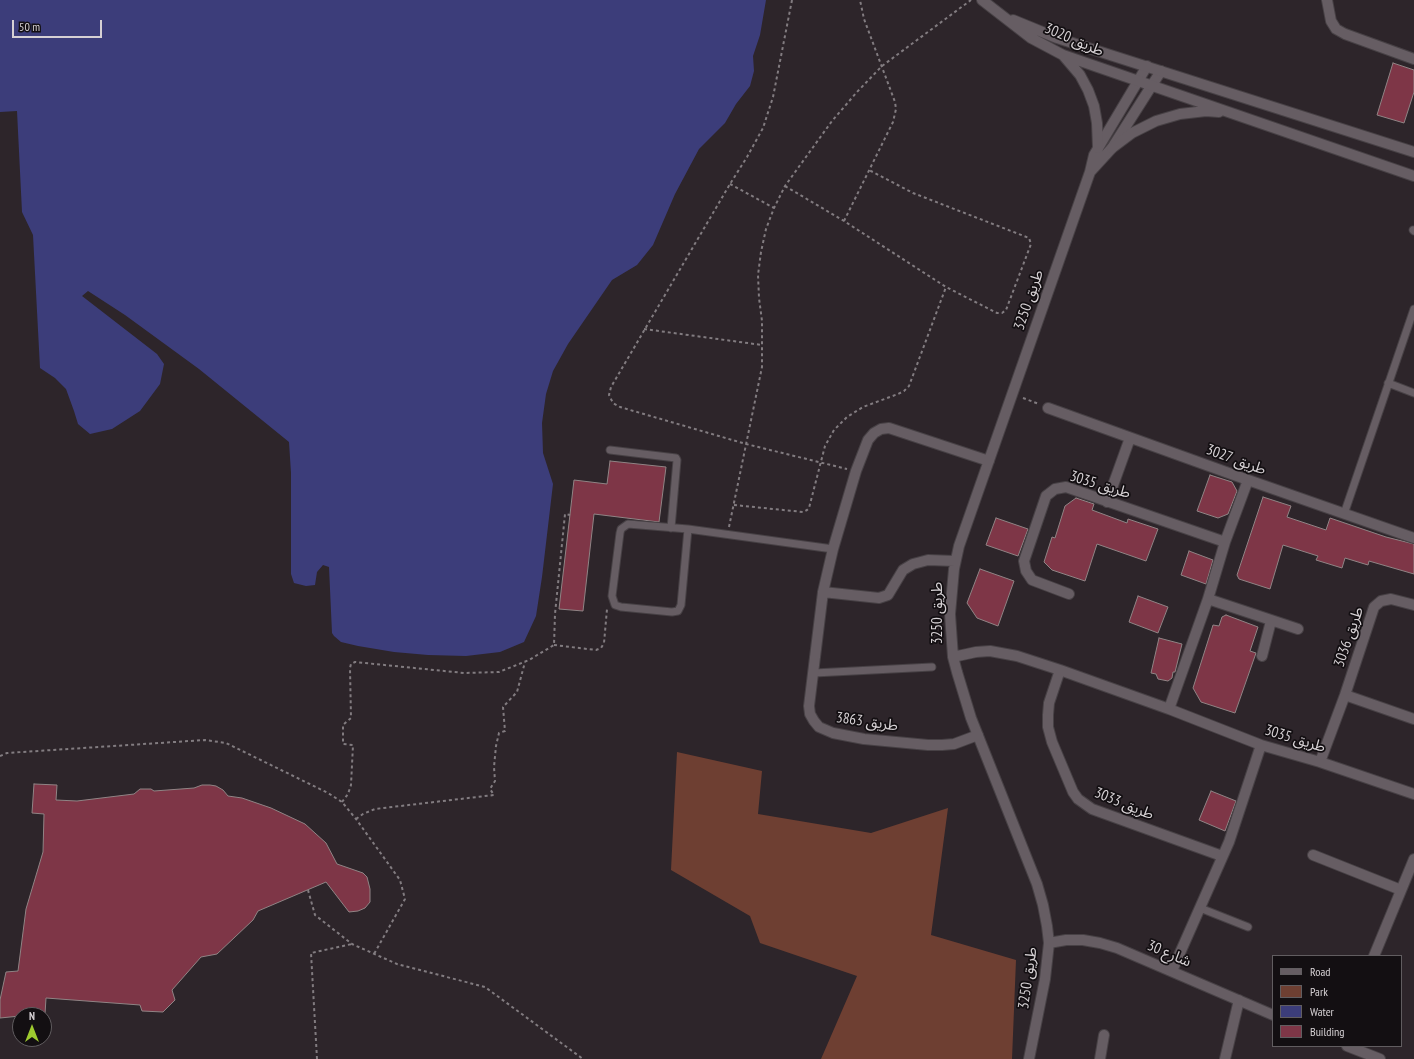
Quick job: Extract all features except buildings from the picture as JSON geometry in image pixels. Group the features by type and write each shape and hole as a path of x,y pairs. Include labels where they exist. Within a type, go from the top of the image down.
{"street":[{"path":"982,0 1002,15"},
{"path":"1327,0 1331,21 1336,28 1345,34 1414,60"},
{"name":"طريق 3020","path":"1002,15 1031,38 1063,55 1414,176"},
{"name":"طريق 3020","path":"1002,15 1057,38 1414,152"},
{"path":"1063,55 1080,75 1088,90 1094,106 1097,123 1098,148"},
{"name":"طريق 3250","path":"1029,1059 1045,979 1049,943 1043,905 1037,884 964,697 953,657 950,614 951,594 955,561 959,546 1092,163 1098,148 1147,66"},
{"name":"طريق 3250","path":"1090,172 1099,164 1112,148 1161,71"},
{"path":"1112,148 1132,133 1156,121 1180,114 1206,111 1232,112"},
{"name":"طريق 3027","path":"1048,408 1414,538"},
{"name":"طريق 3863","path":"978,735 954,744 928,745 864,739 826,732 819,728 810,714 809,706 823,592 833,549 856,471 868,440 874,433 881,429 889,428 989,461"},
{"path":"1107,502 1130,438"},
{"path":"1169,709 1208,599 1225,542 1248,480"},
{"name":"طريق 3035","path":"1070,594 1032,580 1026,572 1024,561 1046,496 1055,489 1066,487 1225,542"},
{"path":"823,592 879,598 888,595 903,570 913,564 928,560 955,561"},
{"name":"طريق 3036","path":"1320,762 1345,695 1374,607 1381,601 1391,598 1414,605"},
{"path":"1208,599 1298,629"},
{"path":"1262,656 1271,621"},
{"name":"طريق 3035","path":"953,657 976,652 1001,653 1060,670 1169,709 1261,745 1320,762 1414,794"},
{"name":"طريق 3033","path":"1060,670 1049,703 1048,728 1073,792 1078,799 1092,809 1222,856"},
{"path":"1345,695 1414,719"},
{"path":"1172,972 1229,842 1261,745"},
{"path":"1313,855 1402,890"},
{"path":"1374,955 1414,859"},
{"name":"شارع 30","path":"1049,943 1066,940 1083,940 1117,948 1272,1015"},
{"path":"1225,1059 1239,1000"},
{"path":"1100,1059 1104,1035"},
{"path":"1350,1047 1380,1059"}],"lane":[{"path":"1344,514 1414,309"},
{"path":"1388,383 1414,393"},
{"path":"610,450 677,459 671,528"},
{"path":"688,529 681,604 678,611 672,612 621,607 615,605 612,599 621,529 628,524 688,529 727,536 833,549"},
{"path":"814,673 932,667"},
{"path":"1200,908 1248,927"}],"path":[{"path":"792,0 774,97 769,112 755,142 644,329 611,387 609,395 612,403 620,407 746,444 856,471"},
{"path":"844,221 895,116 895,102 864,20 860,0"},
{"path":"727,536 762,367 762,321 758,275 766,229 774,208 785,186 832,121 857,92 882,66 971,0"},
{"path":"785,186 844,221 946,287 997,313 1002,313 1006,310 1031,244 1031,240 912,193 869,170"},
{"path":"730,184 774,208"},
{"path":"734,505 803,512 809,508 825,446 834,430 847,417 863,407 904,391 909,386 946,287"},
{"path":"644,329 762,345"},
{"path":"1012,394 1048,408"},
{"path":"554,645 555,614 565,514 570,515"},
{"path":"342,802 348,794 351,785 352,745 343,744 343,725 351,718 351,664 355,662 464,673 482,673 499,672 526,662 554,645 596,650 601,648 604,643 606,610 612,599"},
{"path":"356,819 363,814 375,810 494,795 490,789 495,781 494,766 499,734 505,731 503,707 517,692 526,662"},
{"path":"0,756 7,753 205,740 226,744 328,793 342,802 400,880 405,899 374,954"},
{"path":"308,890 315,915 352,944 397,964 484,987 583,1059"},
{"path":"317,1059 312,953 352,944"}],"green space":[{"path":"677,752 762,771 758,814 871,833 948,808 931,935 1016,960 1012,1059 821,1059 857,976 760,943 750,916 671,870"}],"water":[{"path":"0,0 766,0 760,35 753,56 754,71 750,86 736,104 725,123 699,149 675,194 653,245 637,265 612,280 568,344 553,371 546,394 542,423 543,453 553,484 536,616 524,642 500,652 466,656 394,652 341,642 332,633 329,567 323,565 317,572 315,585 306,586 294,583 291,574 291,473 289,442 199,369 125,315 88,291 82,296 157,354 164,364 160,384 140,411 112,429 90,434 78,424 66,389 55,378 40,368 33,235 22,212 17,111 0,112"}]}
